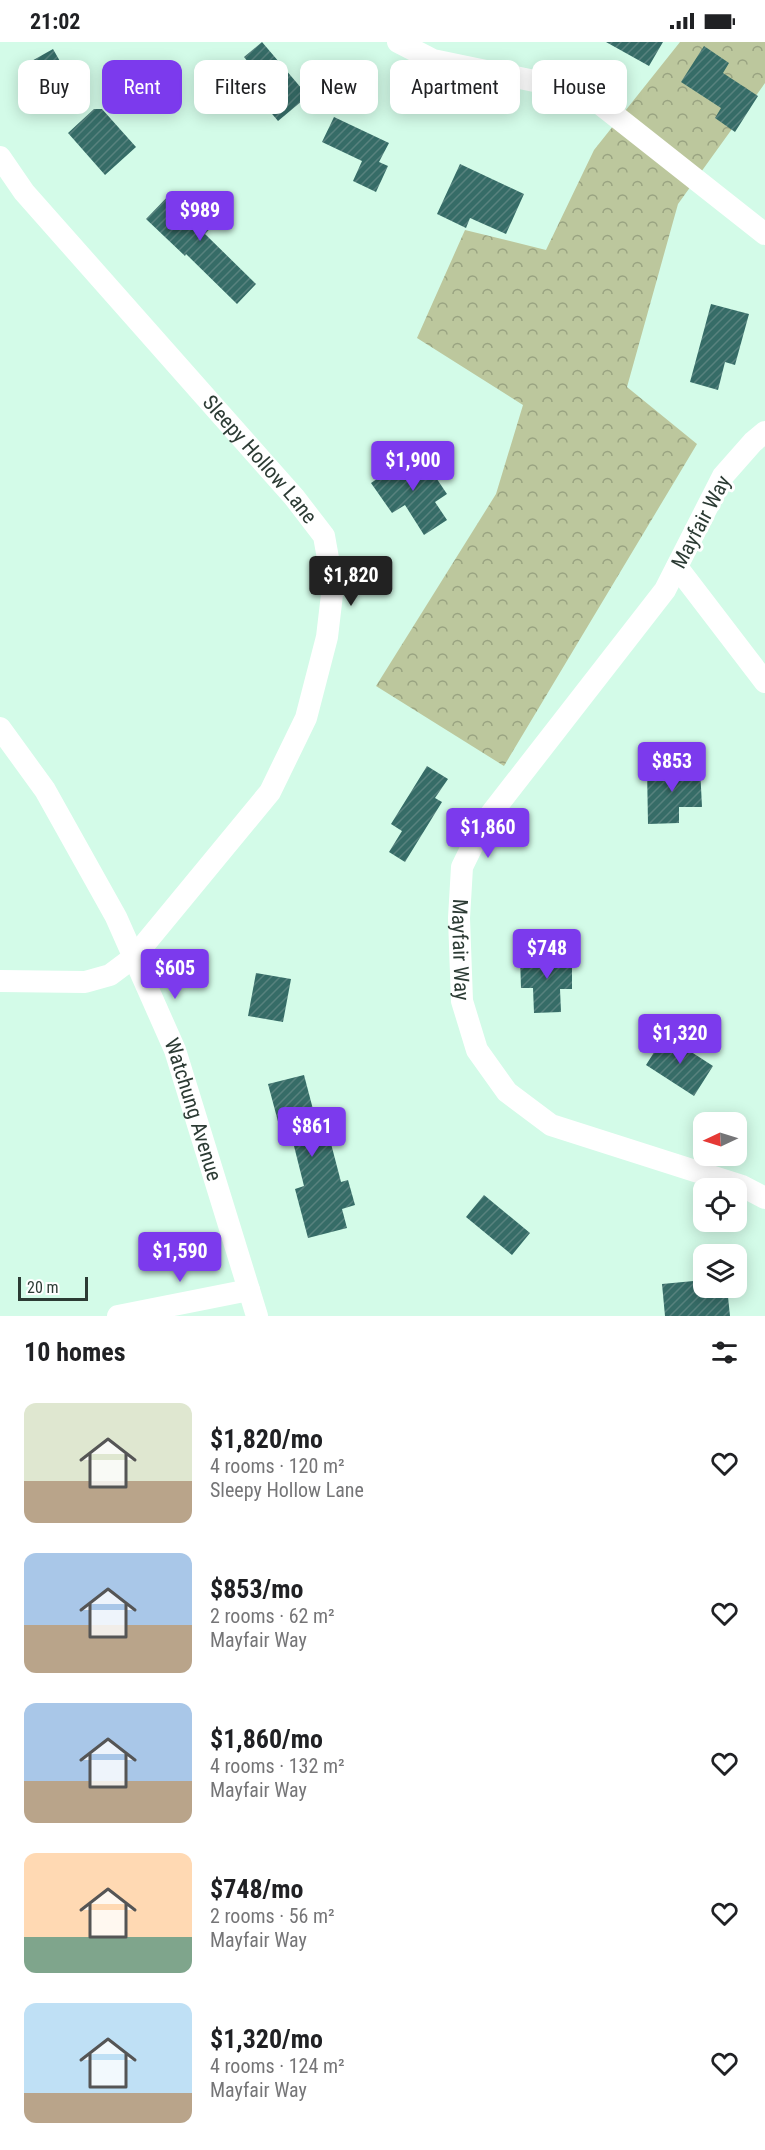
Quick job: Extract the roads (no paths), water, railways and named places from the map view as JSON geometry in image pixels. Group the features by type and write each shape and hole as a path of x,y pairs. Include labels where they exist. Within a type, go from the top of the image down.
{"street":[{"path":"398,42 433,60 544,83 599,103 765,234"},
{"name":"Sleepy Hollow Lane","path":"0,157 24,192 294,497 324,536 333,586 327,637 306,718 270,792 134,957 110,975 85,982 0,981"},
{"name":"Mayfair Way","path":"765,432 753,441 723,476 665,590 483,824 462,867 459,918 462,1001 477,1050 507,1092 551,1125 742,1186 765,1198"},
{"path":"677,567 765,682"},
{"name":"Watchung Avenue","path":"0,728 45,790 117,917 175,1050 257,1316"},
{"path":"118,1316 249,1290"}]}
